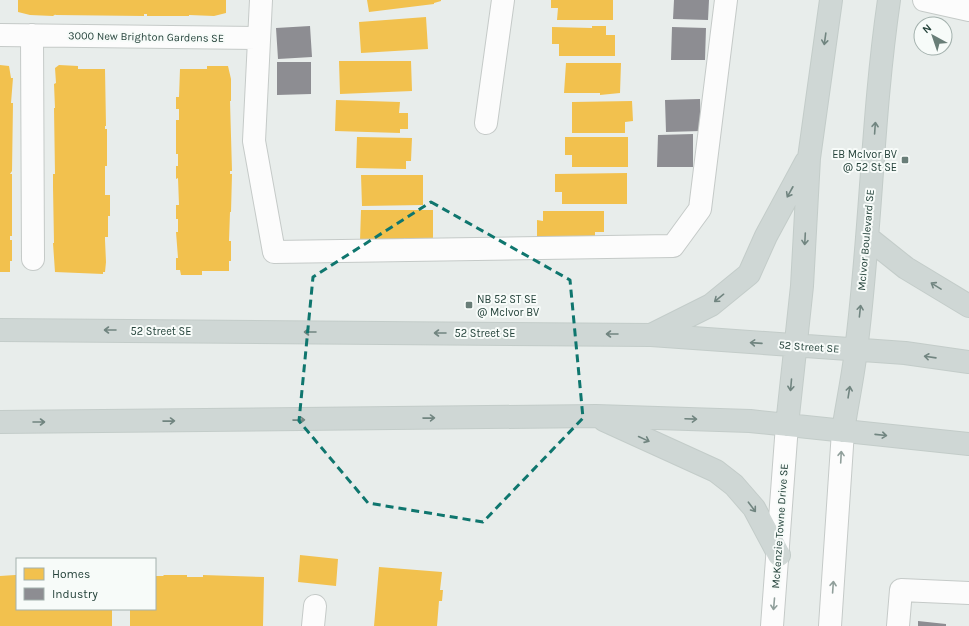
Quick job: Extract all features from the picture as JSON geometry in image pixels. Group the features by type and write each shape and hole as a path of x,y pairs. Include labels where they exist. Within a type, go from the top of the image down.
{"main road":[{"path":"787,425 794,346 803,280 809,158 831,0"},
{"name":"McIvor Boulevard SE","path":"843,431 856,350 867,237 880,60 889,0"},
{"path":"651,335 711,305 749,274 766,236 809,158"},
{"path":"867,237 906,268 969,306"},
{"name":"52 Street SE","path":"0,330 651,335 905,353 969,362"},
{"path":"596,416 716,471 734,485 754,508 778,555"},
{"path":"0,422 596,416 750,421 969,444"}],"street":[{"path":"261,0 254,142 274,252 673,246 700,209 726,0"},
{"path":"486,123 503,0"},
{"path":"924,0 969,10"},
{"name":"3000 New Brighton Gardens SE","path":"0,34 259,38"},
{"path":"32,35 33,259"},
{"name":"McKenzie Towne Drive SE","path":"772,626 787,425"},
{"path":"830,626 843,431"},
{"path":"898,626 901,590 969,592"}],"highlighted area":[{"path":"431,202 570,280 583,418 483,522 368,503 299,421 313,277"}],"building: Homes":[{"path":"18,0 226,0 226,13 214,16 147,16 147,14 144,14 144,16 55,15 56,14 53,16 30,15 18,12"},
{"path":"367,0 441,1 434,4 369,12"},
{"path":"551,0 613,0 613,20 557,20 558,8 551,8"},
{"path":"426,17 428,49 361,53 359,22"},
{"path":"592,26 606,26 606,35 615,35 615,56 559,56 559,44 552,44 552,27 592,28"},
{"path":"339,61 411,61 412,91 340,94"},
{"path":"566,63 621,63 620,93 600,95 600,93 564,93"},
{"path":"0,65 9,66 11,78 13,78 11,103 13,103 12,171 10,174 12,174 12,236 10,236 10,240 12,240 12,261 10,261 10,272 0,272"},
{"path":"59,65 78,66 78,69 105,69 105,129 107,129 107,166 105,166 105,195 110,195 110,216 108,216 108,237 105,237 106,262 105,272 103,272 103,274 55,272 53,243 53,174 55,174 54,84 56,83 55,68"},
{"path":"207,66 228,66 231,79 230,101 232,171 230,171 230,174 232,174 229,241 231,241 231,261 229,261 229,271 202,271 202,275 181,275 180,270 176,270 176,258 178,258 176,232 178,232 178,219 176,219 176,205 179,205 178,178 176,179 178,154 176,154 176,120 179,120 179,109 176,109 176,97 179,97 180,69 207,69"},
{"path":"336,100 400,102 399,113 408,113 408,129 400,129 400,133 335,131"},
{"path":"632,101 633,121 625,122 625,133 572,133 572,102"},
{"path":"357,137 412,138 411,161 406,161 406,169 356,168"},
{"path":"565,137 628,137 628,167 572,167 572,155 565,155"},
{"path":"627,173 627,204 562,204 562,192 555,192 555,174"},
{"path":"361,175 423,175 423,205 362,206"},
{"path":"361,210 433,210 433,241 404,238 403,241 360,241"},
{"path":"543,211 604,211 604,232 595,232 595,241 537,240 537,220 543,221"},
{"path":"300,555 338,559 336,586 298,582"},
{"path":"379,567 442,572 440,590 443,590 442,601 439,601 437,626 374,626"},
{"path":"16,575 16,610 112,610 112,626 0,626 0,576"},
{"path":"163,575 187,575 187,577 203,577 203,575 264,577 263,626 130,626 130,610 156,610 156,576 164,576"}],"building: Industry":[{"path":"674,0 709,0 708,20 673,19"},
{"path":"310,26 312,57 278,59 276,28"},
{"path":"672,27 706,28 705,60 671,60"},
{"path":"277,62 311,62 311,94 277,95"},
{"path":"700,99 701,131 666,132 665,100"},
{"path":"693,134 693,167 657,167 658,135"},
{"path":"918,621 946,624 946,626 918,626"}],"place":[{"name":"EB McIvor BV @ 52 St SE","path":"905,160"},
{"name":"NB 52 ST SE @ McIvor BV","path":"469,305"}]}
